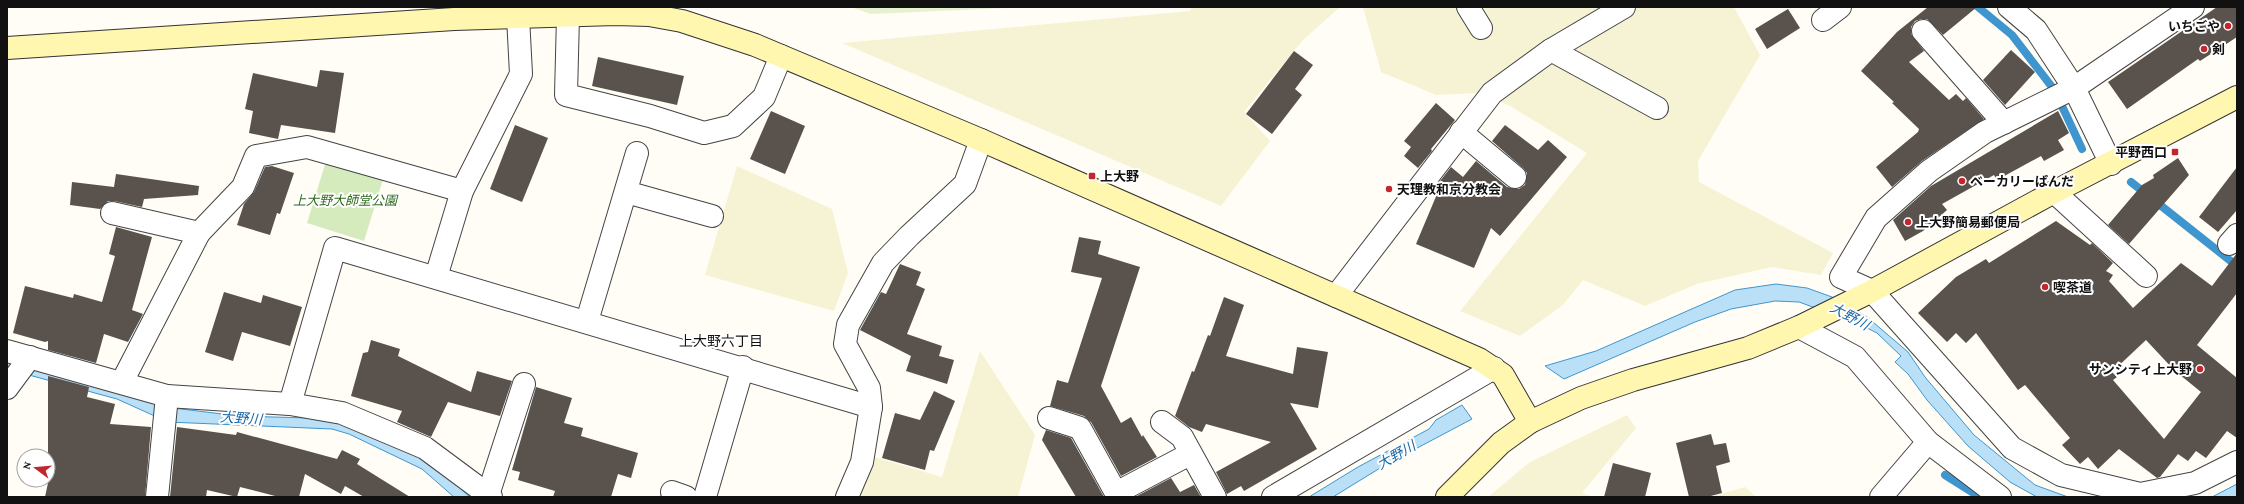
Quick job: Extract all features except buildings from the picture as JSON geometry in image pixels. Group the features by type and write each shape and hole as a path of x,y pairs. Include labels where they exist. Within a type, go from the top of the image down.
{"street":[{"path":"1468,7 1481,28"},
{"path":"1336,296 1492,93 1551,50 1624,7"},
{"path":"2008,7 2036,30 2074,88 2111,164"},
{"path":"2193,7 2074,88 1985,132 1929,171 1876,218 1841,277 1872,291 2012,448 2061,475 2140,494 2195,483 2237,462"},
{"path":"7,48 518,17 648,15 682,21 710,29 781,56 980,140 1480,360 1503,375 1530,422"},
{"path":"568,16 566,95 650,116 704,133 733,126 764,97 781,56"},
{"path":"436,277 462,191 521,74 518,17"},
{"path":"1923,31 2004,123"},
{"path":"1551,50 1657,108"},
{"path":"1447,497 1501,443 1530,422 1581,398 1632,380 1748,348 1799,327 1872,291 2054,192 2111,164 2237,97"},
{"path":"1462,132 1515,177"},
{"path":"847,497 862,462 871,407 869,388 845,344 848,325 883,263 909,236 965,184 980,140"},
{"path":"122,382 199,233 243,187 256,156 307,147 462,191"},
{"path":"587,321 637,153"},
{"path":"626,192 712,216"},
{"path":"2054,192 2146,276"},
{"path":"112,213 199,233"},
{"path":"290,404 335,248 743,367 871,407"},
{"path":"1799,327 1855,357 1928,442 2000,497"},
{"path":"7,351 122,382 167,396 290,404 342,413 425,448 490,496 524,384"},
{"path":"10,385 30,357"},
{"path":"705,497 743,367"},
{"path":"1273,497 1494,368"},
{"path":"157,497 167,396"},
{"path":"1049,418 1080,428 1116,493 1190,454"},
{"path":"1162,422 1182,437 1215,497"},
{"path":"1881,497 1928,442"}],"shaded area":[{"path":"1192,7 1340,7 1303,40 1244,112 1270,141 1221,206 842,43 1190,11"},
{"path":"1363,7 1734,7 1760,55 1698,161 1699,182 1833,253 1821,275 1771,267 1697,284 1645,306 1583,280 1563,305 1520,336 1460,311 1587,153 1510,106 1479,93 1436,95 1381,72"},
{"path":"737,166 832,209 848,273 834,311 705,275"},
{"path":"980,351 1035,435 1018,497 857,497 871,456 942,477"},
{"path":"1627,415 1636,428 1582,493 1593,497 1488,497 1530,462"},
{"path":"1745,487 1756,497 1710,497"}],"green space":[{"path":"851,7 1028,7 871,14"},
{"name":"上大野大師堂公園","path":"327,158 384,176 364,241 307,223"}],"water":[{"name":"大野川","path":"1776,284 1807,288 1832,297 1867,317 1908,352 1925,377 1974,435 2035,485 2068,497 2037,497 2010,482 1968,446 1927,400 1908,374 1895,362 1901,356 1877,333 1857,323 1799,302 1775,301 1731,309 1695,322 1564,379 1545,366 1596,351 1735,290"},
{"name":"大野川","path":"7,359 173,408 239,416 308,418 353,423 430,461 470,497 454,497 422,469 349,434 332,429 168,422 117,399 7,369"},
{"name":"大野川","path":"1462,405 1472,419 1385,465 1333,497 1309,497 1358,467 1429,429 1436,420"},
{"path":"2237,484 2237,497 2212,497"}],"waterway":[{"path":"1978,7 2012,35 2052,87"},
{"path":"2061,104 2082,149"},
{"path":"2131,182 2237,266"},
{"path":"1945,475 1980,497"}],"place":[{"name":"いちごや","path":"2228,26"},
{"name":"剣","path":"2204,49"},
{"name":"平野西口","path":"2175,152"},
{"name":"上大野","path":"1092,176"},
{"name":"ベーカリーぱんだ","path":"1962,181"},
{"name":"天理教和京分教会","path":"1389,189"},
{"name":"上大野簡易郵便局","path":"1908,222"},
{"name":"喫茶道","path":"2045,287"},
{"name":"サンシティ上大野","path":"2200,369"}],"district":[{"name":"上大野六丁目","path":"721,341"}]}
